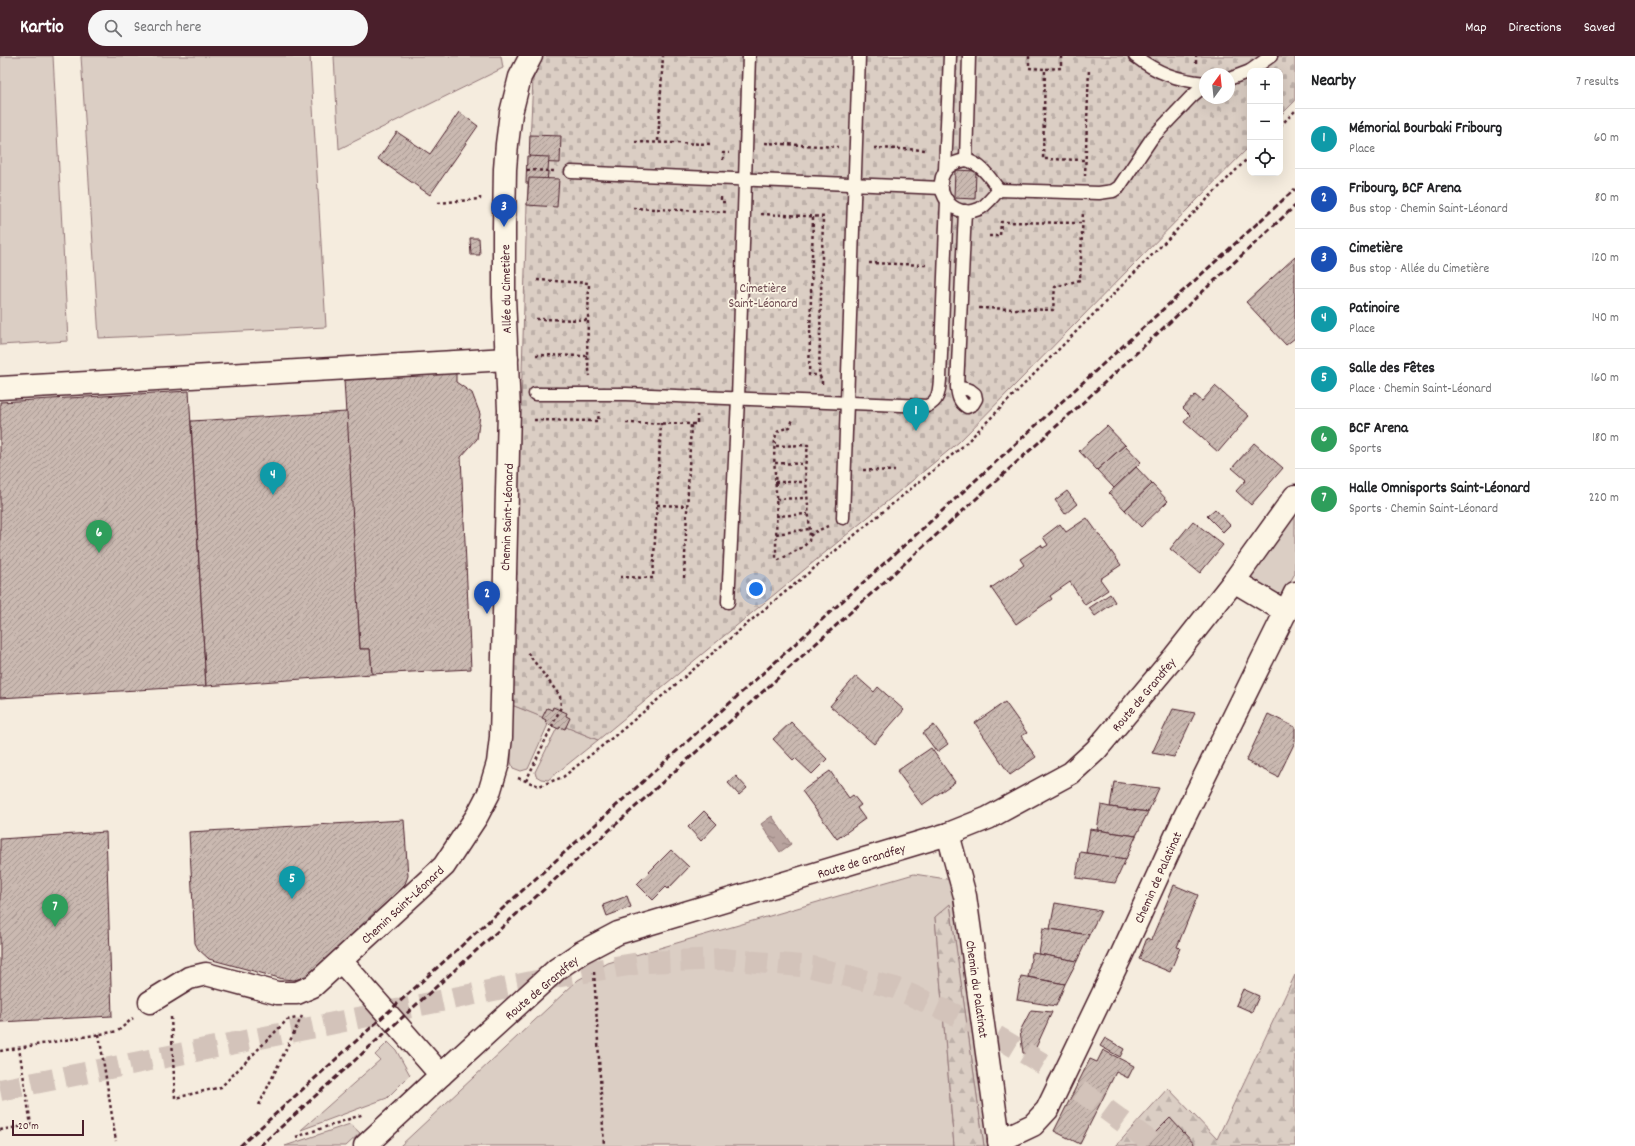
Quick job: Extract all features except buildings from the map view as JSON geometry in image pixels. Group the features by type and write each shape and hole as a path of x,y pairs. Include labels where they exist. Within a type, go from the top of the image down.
{"street":[{"name":"Allée du Cimetière","path":"507,359 504,227 505,169 518,66 531,56"},
{"path":"0,388 507,359"},
{"name":"Chemin Saint-Léonard","path":"150,1002 188,978 206,974 277,993 297,993 314,986 444,866 483,805 489,793 498,763 501,737 509,410 507,359"},
{"name":"Route de Grandfey","path":"365,1146 557,969 590,948 618,933 776,887 948,834 988,818 1047,787 1076,769 1096,750 1234,581 1295,496"},
{"path":"1234,581 1286,612"},
{"name":"Chemin de Palatinat","path":"1000,1143 1033,1125 1047,1110 1122,956 1184,818 1295,593"},
{"name":"Chemin du Palatinat","path":"948,834 965,896 1000,1143"},
{"path":"341,961 441,1075"}],"lane":[{"path":"728,602 738,399 749,56"},
{"path":"843,518 859,56"},
{"path":"950,56 945,170 942,188 947,200 958,210 968,212 980,208 999,190 1099,193 1113,191 1126,178 1133,165 1152,138 1199,90"},
{"path":"966,160 969,56"},
{"path":"1135,56 1162,74 1181,80 1199,83"},
{"path":"1254,68 1271,56"},
{"path":"1235,77 1247,72"},
{"path":"945,170 956,161 966,160 973,162 982,167 999,190"},
{"path":"571,172 634,173 942,188"},
{"path":"535,394 600,394 927,406 937,398 940,380 947,200"},
{"path":"957,387 965,211"}],"path":[{"path":"658,142 663,56"},
{"path":"1029,56 1029,68 1045,69 1061,68 1061,56"},
{"path":"1045,69 1043,159 1086,160"},
{"path":"1283,123 1295,111"},
{"path":"636,142 712,144"},
{"path":"498,763 510,775 539,786 563,777 622,730 773,602 963,446 1247,159"},
{"path":"525,170 571,172"},
{"path":"438,203 480,199 480,191"},
{"path":"813,217 809,374 819,375"},
{"path":"820,402 822,380 819,375 823,217"},
{"path":"989,236 1000,236 1002,222 1082,223"},
{"path":"852,263 944,266"},
{"path":"534,420 598,421 600,394 593,387 586,356 589,283 537,280"},
{"path":"960,308 1053,310 1055,287 1080,280"},
{"path":"536,319 588,320"},
{"path":"536,356 586,356"},
{"path":"626,423 697,424 697,397"},
{"path":"776,446 808,445 805,464 806,498 810,537 807,544 779,560 776,558 776,446 777,432 790,427 792,424 793,419 789,401"},
{"path":"620,577 653,578 661,423"},
{"path":"684,578 691,424"},
{"path":"775,463 805,464"},
{"path":"845,469 895,471"},
{"path":"776,482 806,482"},
{"path":"776,499 806,498"},
{"path":"657,505 688,506"},
{"path":"776,516 808,514"},
{"path":"776,534 809,529"},
{"path":"526,781 562,706 560,696 527,653 527,645"},
{"path":"590,948 593,957 604,1146"},
{"path":"170,990 175,1098 221,1087 287,1020 301,1017"},
{"path":"0,1051 118,1030 150,1002"},
{"path":"99,1034 116,1141"},
{"path":"259,1105 292,1037"},
{"path":"0,1130 31,1125 19,1048"},
{"path":"296,1137 359,1115"}],"green space":[{"path":"0,56 53,56 68,341 0,345"},
{"path":"81,56 310,56 326,327 99,338"},
{"path":"334,56 501,56 503,68 339,149"},
{"name":"Cimetière Saint-Léonard","path":"542,56 1295,56 1295,101 1283,113 1283,68 1247,68 1247,149 959,442 598,740 512,705 527,205 533,79"},
{"path":"1295,515 1295,573 1283,596 1274,598 1247,577"},
{"path":"512,705 550,720 528,769 521,771 513,768 511,762"},
{"path":"559,724 598,740 548,780 541,779 536,776 535,772"},
{"path":"914,874 953,880 991,1146 984,1146 950,905 935,917 954,1146 400,1146 578,980 608,963"},
{"path":"950,904 984,1146 954,1146 935,917"},
{"path":"1295,975 1295,1146 1116,1146 1168,1088 1217,1139"},
{"path":"388,1042 396,1050 410,1075 387,1098 301,1130 380,1060 375,1055"},
{"path":"350,1124 360,1133 346,1146 285,1146"}],"water":[{"path":"772,816 791,844 780,852 761,824"}],"tunnel":[{"path":"0,1090 561,976 646,962 723,959 812,967 895,988 976,1024 1045,1065 1148,1140 1154,1146"}],"railway":[{"path":"240,1146 920,531 1295,189"},
{"path":"260,1146 1090,396 1295,206"}],"place":[{"name":"Cimetière","path":"504,227"},
{"name":"Mémorial Bourbaki Fribourg","path":"916,431"},
{"name":"Patinoire","path":"273,495"},
{"name":"BCF Arena","path":"99,553"},
{"name":"Fribourg, BCF Arena","path":"487,614"},
{"name":"Salle des Fêtes","path":"292,899"},
{"name":"Halle Omnisports Saint-Léonard","path":"55,927"}]}
